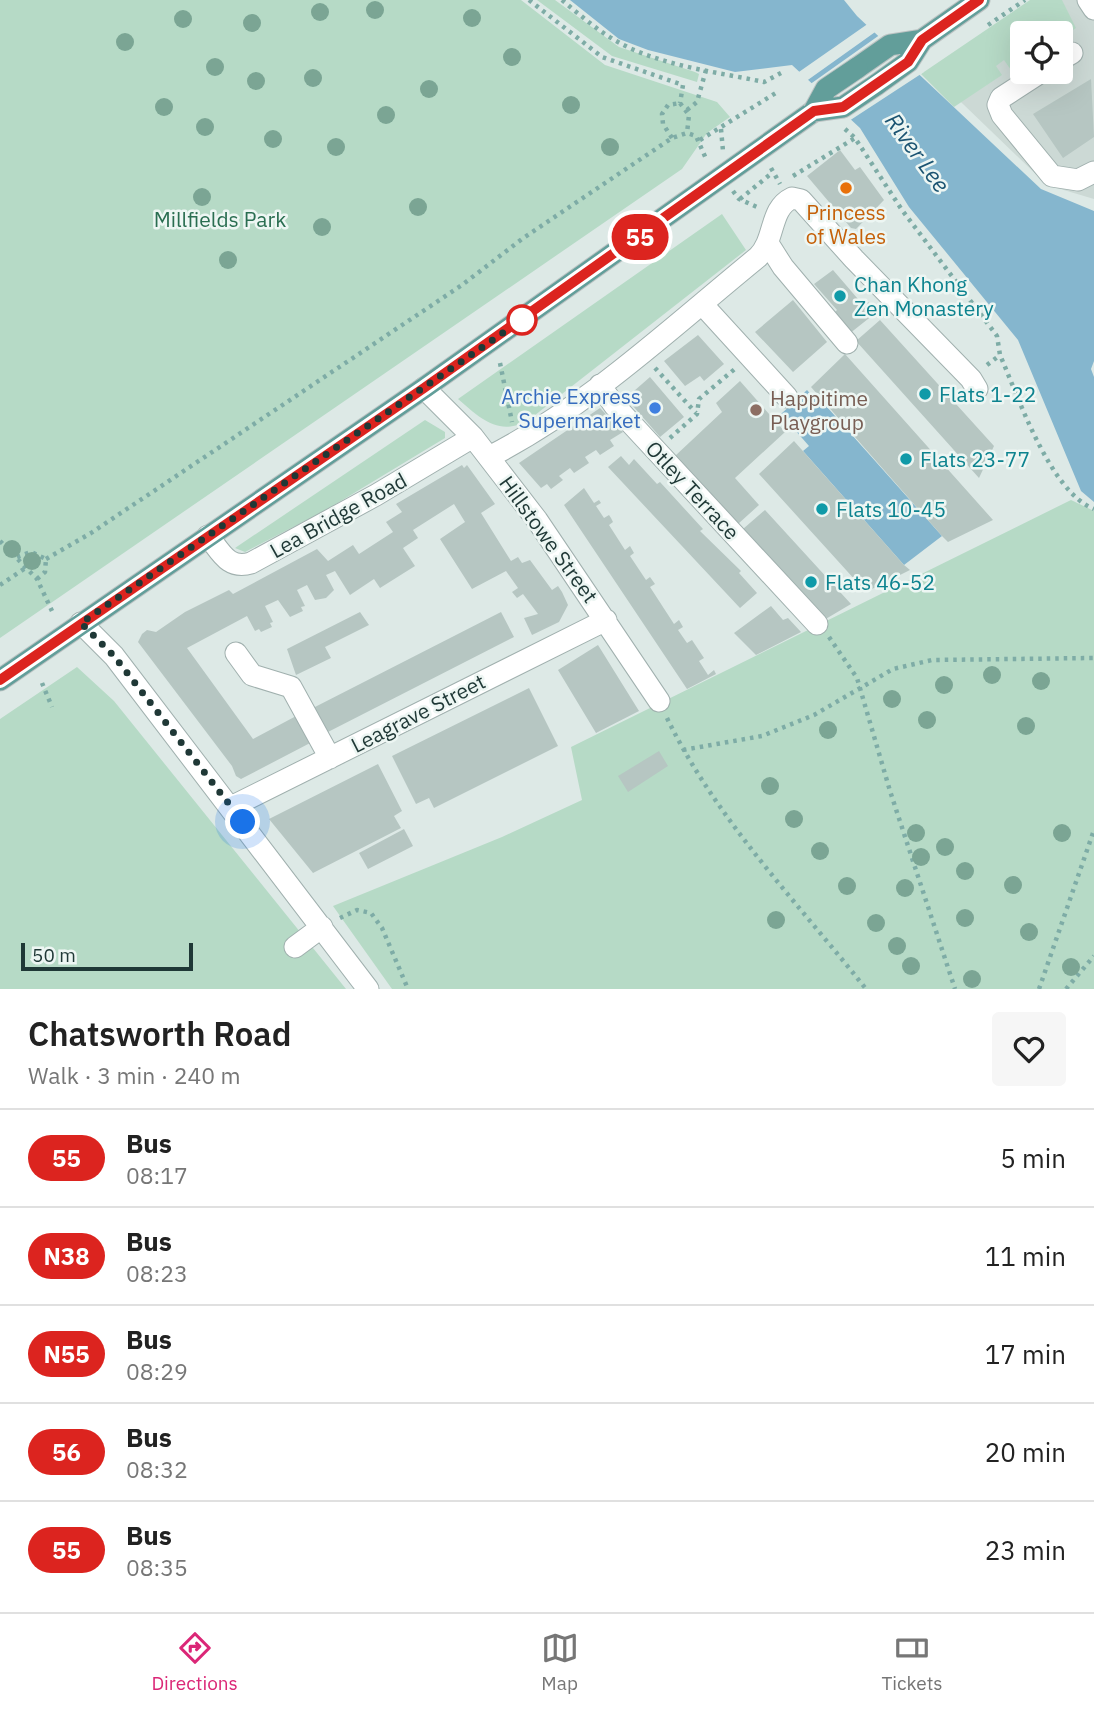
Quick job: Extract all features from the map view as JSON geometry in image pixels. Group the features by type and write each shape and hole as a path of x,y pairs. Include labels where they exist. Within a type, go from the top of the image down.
{"main road":[{"path":"808,116 843,107 908,62 922,40 979,0"},
{"path":"0,680 424,388 808,116 827,89 890,45 922,40"}],"street":[{"path":"1088,0 1094,9"},
{"path":"1023,84 1001,98 998,106 1002,115 1052,176 1078,180 1094,172"},
{"path":"489,457 528,436 600,385 702,304 769,245 777,209 785,191 801,200 977,388"},
{"path":"769,245 783,267 847,343"},
{"path":"702,304 787,397"},
{"name":"Otley Terrace","path":"600,385 614,405 817,624"},
{"name":"Hillstowe Street","path":"424,388 489,457 606,620 659,701"},
{"name":"Lea Bridge Road","path":"208,536 228,562 239,565 251,563 473,437"},
{"name":"Leagrave Street","path":"231,807 606,620"},
{"path":"81,623 114,656 231,807 275,849 332,922 368,989"},
{"path":"236,653 252,675 291,687 330,758"},
{"path":"295,947 332,922"}],"path":[{"path":"529,0 602,57 683,85 680,103"},
{"path":"562,0 620,43 706,70 764,82 781,73"},
{"path":"988,25 1025,0"},
{"path":"687,110 697,102 706,70"},
{"path":"700,140 779,91"},
{"path":"680,103 687,110 690,120 687,132"},
{"path":"672,138 663,124 662,114 668,106 680,103"},
{"path":"841,126 855,138 902,210 997,335 1000,355 1049,465 1083,505 1094,509"},
{"path":"721,129 723,146"},
{"path":"46,559 91,533 438,300 672,138 687,132"},
{"path":"687,132 700,140"},
{"path":"785,191 855,138"},
{"path":"700,140 702,154 706,160"},
{"path":"739,199 772,173"},
{"path":"642,353 697,414"},
{"path":"656,450 697,414 699,399 750,357"},
{"path":"500,363 514,429"},
{"path":"0,541 37,579 52,611"},
{"path":"17,556 31,552 46,559"},
{"path":"37,579 45,572 46,559"},
{"path":"0,585 27,567"},
{"path":"817,624 840,649 859,687 955,989"},
{"path":"683,750 762,736 814,715 893,668 932,660 1094,658"},
{"path":"42,683 52,707"},
{"path":"659,701 683,750 729,820 866,989"},
{"path":"1039,989 1094,830"},
{"path":"332,922 357,910 371,913 382,928 408,989"},
{"path":"1066,989 1094,956"}],"shaded area":[{"path":"1056,0 1094,0 1094,199 1047,185 936,78 1010,30 1010,84 1073,84 1073,21 1024,21"}],"green space":[{"name":"Millfields Park","path":"0,0 521,0 605,65 717,102 730,117 707,133 682,169 0,638"},
{"path":"537,0 555,0 619,47 695,72 699,74 697,82 612,56"},
{"path":"1030,0 1062,0 1072,21 1010,21 1010,69 1004,60 996,66 1002,75 954,107 921,74"},
{"path":"722,214 746,250 530,419 509,427 500,426 483,419 458,399"},
{"path":"425,420 445,432 445,438 326,510 245,552 235,548"},
{"path":"1071,500 1094,511 1094,989 392,989 333,906 502,837 582,800 571,747"},
{"path":"77,667 114,701 346,989 0,989 0,719"}],"water":[{"name":"River Lee","path":"570,0 844,0 857,16 1041,189 1094,211 1094,361 1091,369 1094,377 1094,502 1081,491 1018,340 909,207 860,128 792,65 735,72 648,50 619,39"},
{"path":"807,390 816,400 819,398 942,536 904,565 803,451 809,446 781,414"}],"pier":[{"path":"869,23 878,30 805,82 796,74"},
{"path":"881,34 924,72 849,121 809,85"}],"building":[{"path":"1091,79 1094,137 1063,158 1033,114"},
{"name":"Princess of Wales","path":"840,150 855,170 860,167 884,200 856,229 851,228 807,176"},
{"name":"Chan Khong Zen Monastery","path":"833,270 864,306 868,302 873,307 869,311 873,315 849,334 832,315 837,310 814,284"},
{"path":"793,300 827,342 793,372 755,332"},
{"name":"Flats 1-22","path":"880,320 994,446 979,478 856,341"},
{"path":"698,335 724,364 704,381 700,376 685,386 664,361"},
{"name":"Flats 23-77","path":"845,354 993,520 948,542 942,536 811,387"},
{"name":"Archie Express Supermarket","path":"650,377 684,417 660,437 626,398"},
{"path":"740,381 785,432 735,478 759,505 738,524 675,456 722,412 716,403"},
{"path":"600,408 623,432 610,440 614,446 600,455 596,450 585,457 589,463 574,473 570,468 559,476 563,480 551,489 547,484 541,488 519,463"},
{"name":"Flats 10-45","path":"794,441 910,570 866,592 759,474"},
{"path":"621,456 629,465 634,459 657,484 660,482 703,529 700,531 741,571 739,573 757,593 740,608 608,467"},
{"path":"462,465 464,468 467,465 495,504 481,513 511,561 518,557 522,563 530,560 552,590 558,586 562,592 568,605 559,622 532,635 524,618 538,614 523,594 517,598 512,592 518,588 506,571 472,589 440,539 465,522 454,504 413,530 418,538 403,548 415,566 380,588 374,579 350,595 335,571 326,575 334,590 326,598 315,600 307,585 297,590 305,606 301,607 303,611 290,617 278,600 265,606 273,622 270,623 272,627 261,632 259,629 255,631 247,616 187,648 253,739 298,715 312,742 241,779 236,776 232,766 138,642 142,634 147,630 156,632 185,612 229,590 233,594 317,549 328,561 353,545 359,554 393,532 386,522 402,512 396,504"},
{"path":"584,488 594,503 599,500 601,503 596,506 604,518 609,515 611,518 613,522 609,525 625,550 630,546 634,553 630,556 646,580 650,577 655,584 650,587 674,624 679,620 683,627 678,630 687,643 692,640 704,658 699,661 708,675 714,670 716,674 687,689 564,505"},
{"name":"Flats 46-52","path":"765,510 851,604 824,620 743,529"},
{"path":"771,606 783,620 788,618 801,632 756,655 734,633"},
{"path":"360,612 369,625 325,647 331,658 296,675 287,649"},
{"path":"501,612 514,637 326,733 313,708"},
{"path":"598,645 639,711 596,733 558,670"},
{"path":"529,688 558,746 434,808 429,798 416,804 392,756"},
{"path":"659,751 668,766 628,792 618,776"},
{"path":"378,764 402,811 394,816 401,828 313,873 269,819"},
{"path":"404,829 413,846 368,869 359,853"}],"bus line":[{"name":"55","path":"0,680 424,388 814,111 843,107 876,85 908,62 922,40 979,0"}],"place":[{"name":"Princess of Wales","path":"846,188"},
{"name":"Chan Khong Zen Monastery","path":"840,296"},
{"name":"Flats 1-22","path":"925,394"},
{"name":"Archie Express Supermarket","path":"655,408"},
{"name":"Happitime Playgroup","path":"756,410"},
{"name":"Flats 23-77","path":"906,459"},
{"name":"Flats 10-45","path":"822,509"},
{"name":"Flats 46-52","path":"811,582"}],"route":[{"path":"243,822 114,656 98,637 81,623 529,315 522,320"}]}
